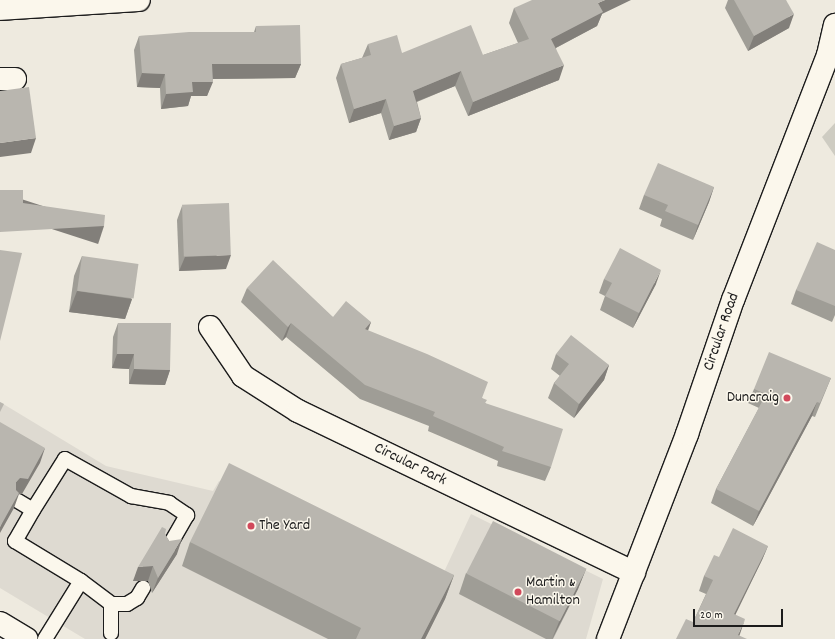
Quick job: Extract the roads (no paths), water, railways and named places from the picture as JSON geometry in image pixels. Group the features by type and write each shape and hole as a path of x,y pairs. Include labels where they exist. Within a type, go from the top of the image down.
{"street":[{"path":"0,9 50,3 138,0"},
{"name":"Circular Road","path":"608,639 687,434 733,300 828,55 835,25"},
{"name":"Circular Park","path":"210,327 243,376 298,411 634,573"},
{"path":"0,623 27,639"}],"lane":[{"path":"143,588 137,598 127,604 111,604 81,581 15,541 64,459 131,496 169,503 187,515 168,548"},
{"path":"18,501 33,510"},
{"path":"45,639 81,581"},
{"path":"111,604 111,633"}],"place":[{"name":"Duncraig","path":"787,398"},
{"name":"The Yard","path":"251,526"},
{"name":"Martin & Hamilton","path":"518,592"}]}
